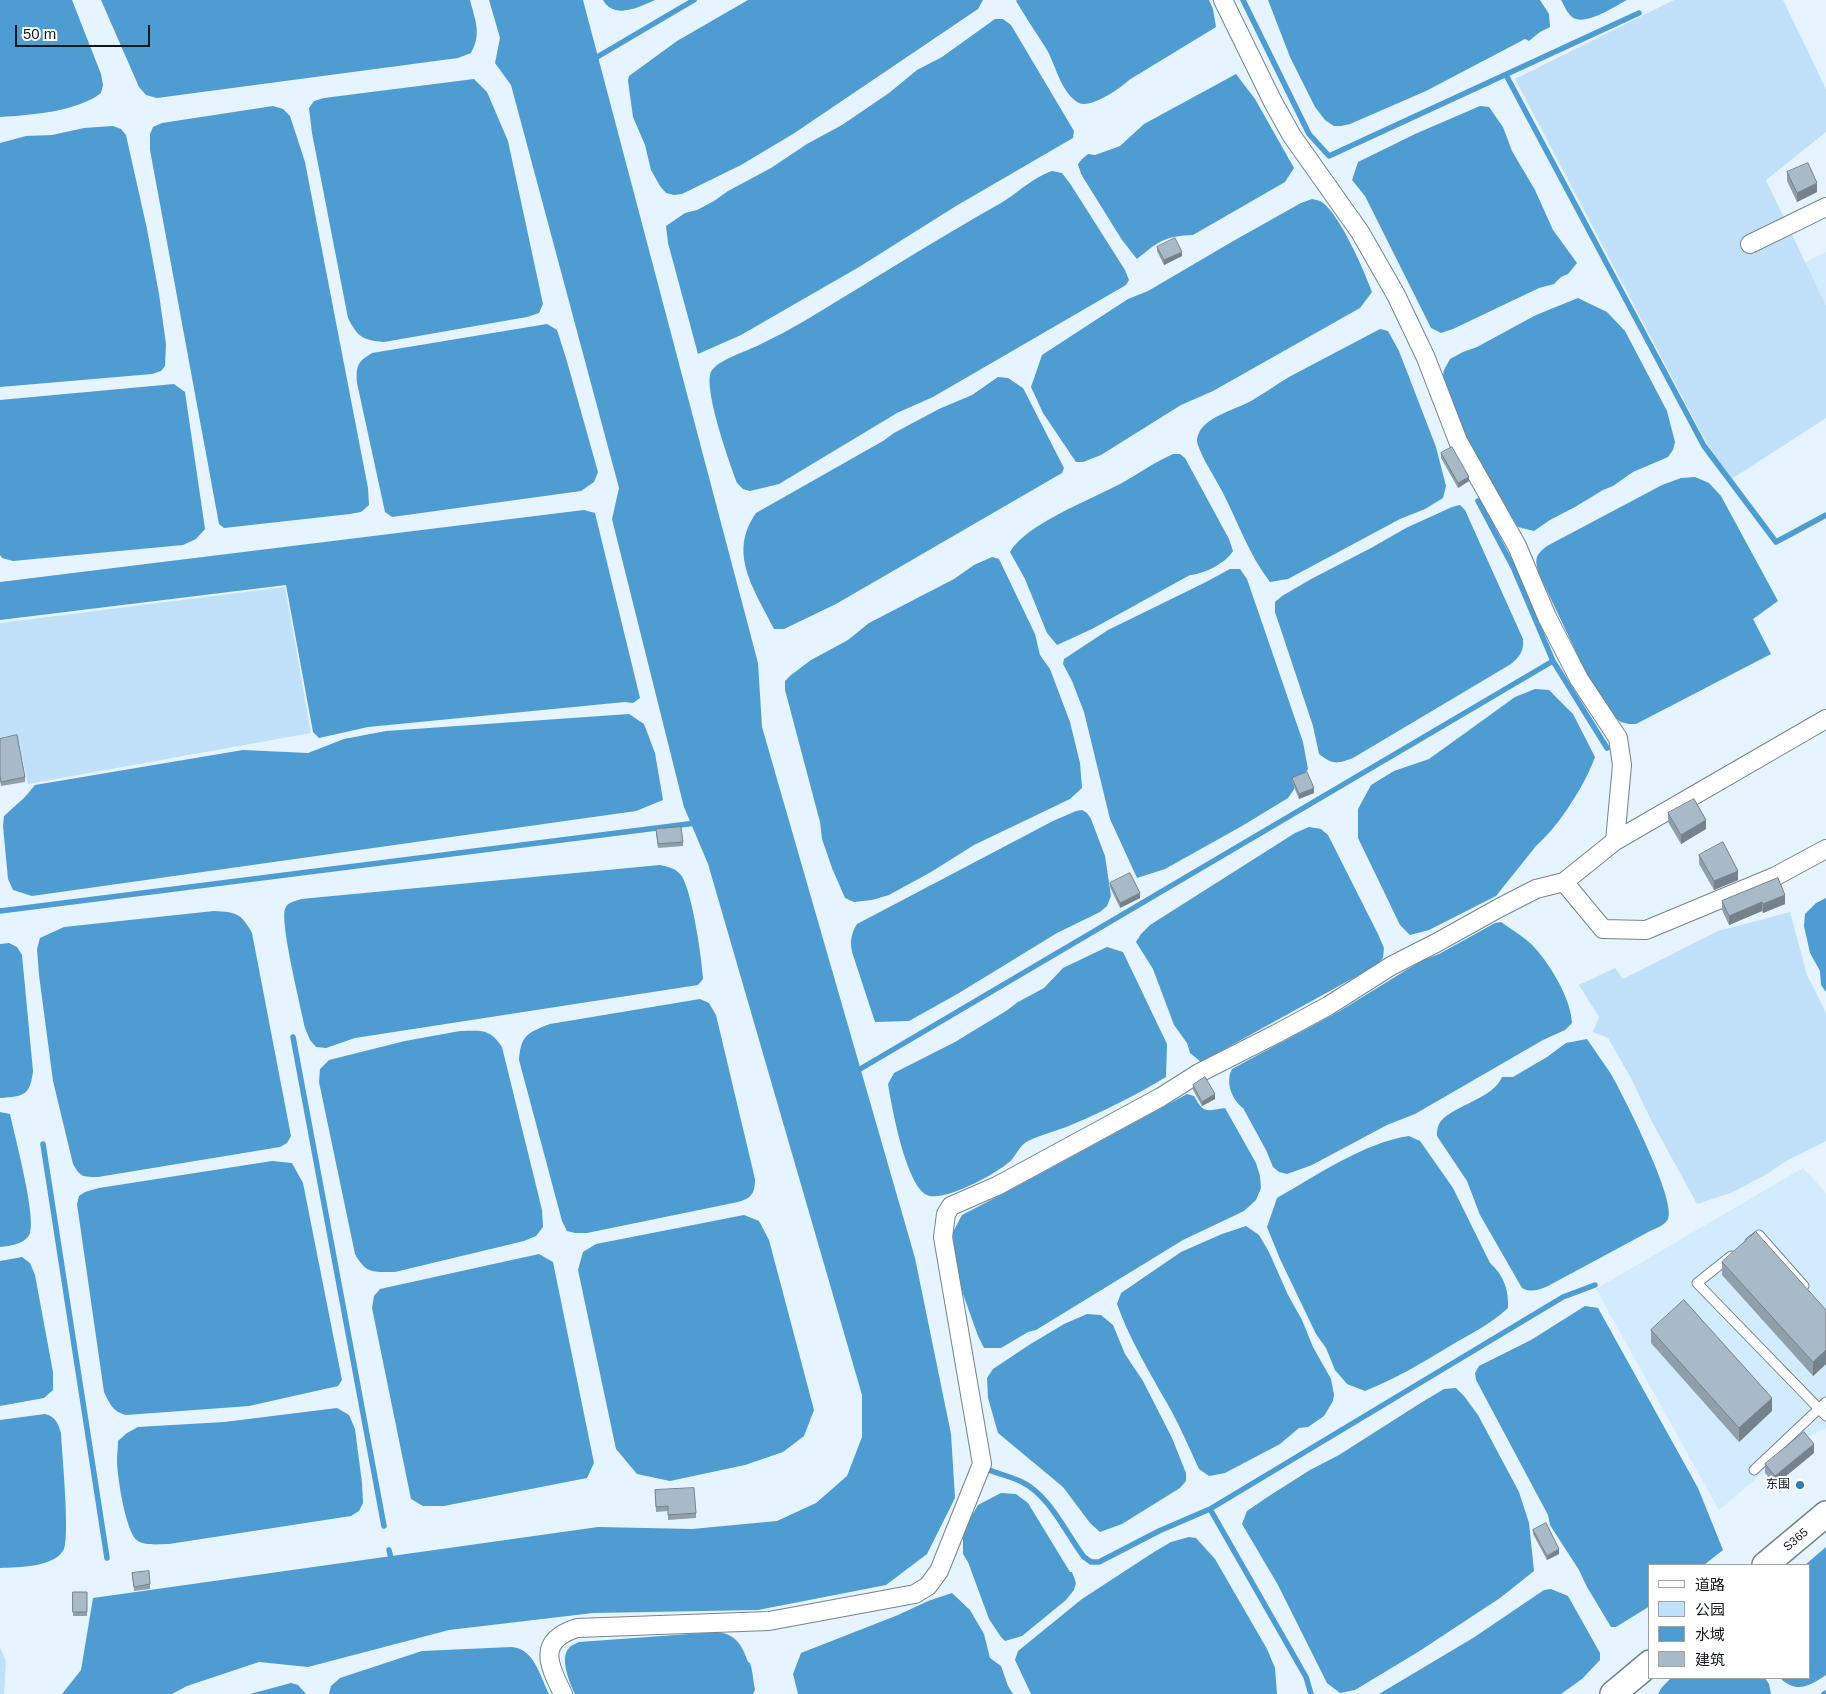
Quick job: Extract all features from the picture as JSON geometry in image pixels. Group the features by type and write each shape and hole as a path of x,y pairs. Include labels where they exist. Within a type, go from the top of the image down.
{"street":[{"path":"1223,0 1273,102 1292,136 1360,232 1396,295 1426,358 1458,441 1517,546 1547,617 1579,679 1618,738 1622,766 1615,841"},
{"path":"1750,244 1826,207"},
{"path":"563,1694 551,1668 549,1655 558,1637 564,1632 577,1628 769,1621 915,1594 928,1586 939,1571 982,1464 943,1237 946,1214 951,1206 997,1186 1161,1097 1199,1073 1293,1025 1391,966 1536,888 1564,882 1615,841 1826,719"},
{"path":"1564,882 1603,929 1646,930 1776,876 1826,848"},
{"name":"S365","path":"1766,1564 1826,1514"},
{"path":"1614,1694 1648,1665"}],"lane":[{"path":"1743,1247 1759,1235 1808,1290"},
{"path":"1735,1253 1697,1283 1822,1406 1826,1416"},
{"path":"1754,1470 1822,1406"}],"shaded area":[{"path":"1826,252 1826,308 1802,264"},
{"path":"1803,1168 1826,1193 1826,1428 1804,1439 1719,1510 1596,1289"}],"green space":[{"path":"1674,0 1783,0 1826,89 1826,132 1766,180 1826,306 1826,418 1727,482 1515,79"},
{"path":"285,587 311,733 28,784 18,738 0,741 0,623"},
{"path":"1790,912 1807,975 1826,1013 1826,1141 1788,1160 1733,1192 1697,1204 1608,1038 1593,1032 1599,1017 1579,985 1615,968 1623,979 1718,931"},
{"path":"0,1647 6,1661 4,1694 0,1694"}],"water":[{"path":"0,0 72,0 101,74 103,85 101,93 91,99 66,108 39,114 0,117"},
{"path":"101,0 470,0 477,33 471,53 458,58 157,98 146,95 139,87"},
{"path":"489,0 583,0 758,663 762,727 915,1258 951,1434 955,1498 927,1554 886,1585 758,1610 593,1613 449,1630 308,1667 259,1662 187,1686 172,1694 62,1694 81,1670 93,1598 598,1527 692,1529 777,1521 816,1503 847,1476 862,1437 862,1395 708,864 684,807 612,519 619,488 511,85 495,63 500,38"},
{"path":"603,0 655,0 620,11 608,6"},
{"path":"748,0 983,0 978,9 793,134 741,165 682,194 666,193 651,170 645,145 633,117 629,76 677,41"},
{"path":"1017,0 1209,0 1213,9 1216,27 1129,80 1105,97 1084,104 1073,99 1063,86 1047,50"},
{"path":"1268,0 1540,0 1549,14 1550,27 1529,41 1525,39 1426,91 1350,124 1334,126 1325,120 1315,107 1290,57"},
{"path":"1561,0 1627,0 1600,15 1592,18 1578,19 1572,17"},
{"path":"995,19 1003,19 1011,25 1074,131 1073,138 956,206 859,267 741,335 698,354 668,243 666,226 685,213 697,210 714,201 728,191 771,168 807,144 842,125 889,93 917,70 942,57"},
{"path":"1236,74 1255,99 1294,168 1285,182 1193,235 1162,241 1137,259 1122,240 1081,174 1078,164 1088,154 1095,155 1120,146 1144,124"},
{"path":"474,79 487,92 508,141 543,304 539,313 527,317 384,342 366,339 358,333 348,318 312,133 309,108 314,101 324,98"},
{"path":"273,106 283,109 290,116 305,162 368,488 369,505 361,512 350,514 224,528 219,524 150,150 150,134 153,127 162,123"},
{"path":"1480,106 1489,107 1503,127 1512,151 1535,190 1553,230 1577,263 1568,274 1561,277 1554,284 1539,288 1441,333 1431,328 1365,196 1352,180 1358,162 1415,134"},
{"path":"113,126 121,129 126,135 147,229 166,344 165,366 161,371 152,374 0,387 0,143 26,136 52,135 84,128"},
{"path":"1052,171 1062,173 1071,185 1125,270 1129,280 1126,285 933,397 897,413 779,484 750,491 743,489 737,483 713,407 710,391 712,370 728,359 800,323 1001,203 1038,177"},
{"path":"1312,199 1320,201 1335,216 1343,228 1363,271 1372,292 1360,308 1213,391 1181,405 1101,455 1083,462 1076,462 1043,413 1031,387 1042,355 1128,299 1148,291 1235,240 1301,203"},
{"path":"1578,298 1607,312 1625,331 1667,411 1675,442 1673,450 1668,457 1633,472 1613,486 1550,520 1534,531 1518,527 1493,488 1457,422 1442,380 1444,370 1450,359 1477,347 1536,315"},
{"path":"547,324 557,330 566,358 598,472 594,482 581,491 392,517 385,512 357,383 357,368 360,362 372,353"},
{"path":"1380,329 1388,331 1399,351 1436,447 1446,486 1443,498 1288,579 1270,582 1250,550 1204,458 1198,445 1197,439 1199,434 1202,428 1213,419 1252,400 1289,377"},
{"path":"998,377 1008,378 1023,388 1064,468 1062,473 836,604 784,629 774,629 752,586 744,557 744,543 748,528 756,513 894,433 939,409 972,395"},
{"path":"174,384 185,392 205,529 196,539 183,545 13,561 2,558 0,555 0,400"},
{"path":"1173,454 1180,454 1185,458 1229,539 1233,551 1225,560 1214,567 1202,573 1190,575 1092,629 1057,645 1047,633 1025,579 1010,552 1018,542 1044,522 1120,484"},
{"path":"1695,477 1709,483 1721,496 1778,601 1753,619 1771,654 1636,724 1621,722 1614,717 1589,679 1539,574 1537,559 1547,546 1662,485 1681,478"},
{"path":"1460,505 1465,510 1523,639 1521,653 1511,664 1353,758 1339,762 1328,760 1319,754 1313,726 1275,612 1275,602 1313,578 1406,528"},
{"path":"584,510 595,513 640,698 633,703 625,702 368,727 319,738 313,732 286,585 0,620 0,582"},
{"path":"992,557 999,559 1035,634 1040,655 1050,669 1070,722 1080,763 1082,788 1070,799 974,845 889,895 872,900 854,902 845,898 822,839 820,822 785,690 785,681 811,660 848,640 869,623"},
{"path":"1230,569 1240,569 1247,579 1303,742 1308,769 1288,798 1165,869 1137,878 1110,819 1084,712 1063,664 1064,659 1108,630"},
{"path":"1535,689 1549,690 1573,714 1595,757 1585,780 1554,828 1536,846 1496,896 1429,930 1410,935 1400,925 1358,838 1358,809 1371,785 1394,771 1429,759 1515,697"},
{"path":"629,714 644,724 655,753 663,800 636,811 32,896 13,890 8,879 3,826 4,816 35,785 243,750 308,753 344,739 386,731"},
{"path":"1082,810 1091,819 1105,856 1111,896 1107,906 1100,912 1057,933 909,1021 875,1022 852,952 853,931 857,924 1053,821"},
{"path":"1309,827 1321,829 1328,835 1378,934 1384,948 1383,958 1377,965 1201,1062 1190,1053 1187,1043 1174,1025 1153,969 1136,942 1150,925 1295,833"},
{"path":"660,865 672,868 681,875 689,895 696,925 703,979 698,985 355,1038 326,1048 316,1047 310,1040 305,1028 285,931 285,909 292,902 301,899"},
{"path":"1826,898 1826,992 1821,985 1820,971 1810,953 1804,926 1805,914 1816,903"},
{"path":"214,911 237,915 245,921 252,933 291,1136 287,1143 280,1147 98,1177 82,1175 73,1164 53,1081 39,975 37,949 40,938 64,927"},
{"path":"1501,922 1523,937 1541,955 1564,993 1572,1023 1565,1030 1543,1040 1415,1114 1387,1125 1312,1165 1287,1174 1279,1172 1273,1167 1243,1108 1233,1096 1229,1079 1232,1069 1338,1012 1421,961 1439,954 1495,923"},
{"path":"9,943 17,947 22,955 33,1071 28,1090 20,1095 0,1098 0,944"},
{"path":"1107,947 1123,952 1167,1044 1166,1077 1096,1114 1029,1141 1023,1145 1008,1163 980,1181 942,1195 932,1196 925,1194 911,1174 900,1143 888,1084 894,1073 955,1042 1018,1002 1044,988 1063,968"},
{"path":"700,999 709,1003 716,1015 755,1179 752,1194 747,1199 738,1202 587,1233 567,1231 562,1221 519,1060 521,1045 531,1033 550,1024"},
{"path":"460,1031 484,1032 493,1036 502,1047 542,1210 543,1227 536,1236 524,1241 395,1272 376,1272 363,1265 355,1254 319,1082 320,1069 329,1060 405,1041"},
{"path":"1587,1039 1611,1074 1647,1148 1665,1192 1669,1208 1668,1219 1661,1226 1548,1286 1532,1291 1522,1288 1480,1215 1467,1181 1437,1136 1437,1128 1441,1121 1454,1111 1491,1091 1502,1077 1513,1077 1547,1057 1566,1043"},
{"path":"1187,1094 1194,1096 1200,1106 1206,1110 1225,1108 1256,1163 1261,1188 1256,1200 1244,1211 1183,1240 1036,1330 1028,1332 1001,1348 984,1348 963,1294 954,1256 953,1232 962,1215"},
{"path":"0,1112 10,1114 28,1194 31,1224 30,1233 25,1240 17,1244 0,1247"},
{"path":"1409,1136 1420,1141 1453,1188 1490,1263 1502,1278 1508,1295 1508,1308 1487,1324 1429,1359 1365,1391 1347,1384 1335,1370 1326,1348 1316,1334 1280,1259 1267,1227 1277,1198 1341,1161 1375,1145"},
{"path":"272,1161 292,1163 303,1183 342,1380 338,1386 249,1406 126,1415 117,1411 104,1392 77,1204 79,1196 99,1188"},
{"path":"744,1215 759,1221 769,1240 814,1410 804,1436 783,1452 745,1465 670,1481 637,1474 616,1449 578,1270 583,1252 596,1244"},
{"path":"1246,1226 1259,1235 1269,1252 1313,1347 1331,1379 1334,1395 1333,1401 1324,1416 1308,1427 1299,1428 1280,1444 1225,1473 1209,1476 1199,1469 1121,1316 1117,1304 1121,1293 1181,1252"},
{"path":"539,1254 553,1262 594,1463 587,1478 444,1506 423,1506 411,1499 372,1308 374,1296 380,1289"},
{"path":"22,1257 30,1263 35,1275 53,1372 53,1390 44,1398 0,1406 0,1261"},
{"path":"1585,1306 1598,1308 1698,1488 1723,1550 1705,1564 1648,1564 1648,1607 1616,1627 1611,1627 1579,1570 1550,1525 1548,1515 1476,1380 1475,1373 1479,1366 1531,1340"},
{"path":"1087,1314 1101,1315 1113,1325 1125,1354 1143,1381 1172,1438 1186,1473 1186,1481 1180,1488 1122,1524 1100,1532 1090,1523 1063,1487 998,1433 988,1398 987,1378 993,1369 1064,1324"},
{"path":"1456,1388 1478,1415 1519,1492 1529,1523 1534,1571 1500,1598 1418,1652 1355,1690 1340,1693 1327,1683 1278,1585 1242,1524 1247,1511 1269,1496 1310,1470 1339,1455 1444,1389"},
{"path":"337,1408 349,1415 355,1429 363,1503 359,1511 351,1516 169,1544 145,1544 138,1541 134,1536 126,1517 117,1468 118,1441 127,1433 138,1427 224,1422"},
{"path":"45,1414 56,1421 61,1433 66,1512 66,1541 64,1549 53,1560 44,1563 25,1567 0,1568 0,1420"},
{"path":"1001,1493 1016,1494 1028,1503 1070,1572 1072,1572 1076,1583 1074,1590 1066,1600 1022,1636 1005,1641 989,1619 968,1562 963,1554 963,1531 978,1505"},
{"path":"1189,1537 1196,1538 1215,1559 1267,1649 1275,1668 1277,1694 1031,1694 1015,1660 1018,1651 1082,1599 1171,1542"},
{"path":"1826,1547 1826,1675 1808,1685 1798,1687 1792,1686 1781,1679 1811,1679 1811,1564 1806,1564"},
{"path":"1551,1589 1568,1596 1600,1653 1600,1660 1582,1679 1561,1694 1379,1694 1473,1638 1544,1590"},
{"path":"952,1593 970,1610 984,1634 990,1658 1001,1666 1013,1694 798,1694 793,1674 801,1653"},
{"path":"717,1632 729,1635 741,1646 751,1666 755,1690 753,1694 575,1694 566,1671 566,1652 570,1647 579,1642"},
{"path":"511,1647 525,1652 531,1658 549,1694 329,1694 331,1686 340,1678 422,1651"},
{"path":"1670,1679 1766,1679 1771,1694 1658,1694"},
{"path":"291,1683 298,1685 306,1694 250,1694"}],"building":[{"path":"1808,163 1817,183 1797,193 1787,172"},
{"path":"1175,238 1182,252 1164,260 1157,247"},
{"path":"1452,447 1469,477 1458,483 1441,453"},
{"path":"17,735 25,777 1,782 0,739"},
{"path":"1307,772 1314,788 1299,794 1292,778"},
{"path":"1694,799 1706,820 1681,835 1668,813"},
{"path":"681,827 683,842 658,844 656,829"},
{"path":"1723,842 1738,871 1714,881 1699,855"},
{"path":"1130,873 1140,893 1120,903 1110,883"},
{"path":"1778,878 1785,895 1763,904 1762,902 1729,916 1722,901"},
{"path":"1205,1077 1215,1094 1202,1102 1193,1085"},
{"path":"1756,1232 1826,1310 1826,1350 1813,1362 1722,1262"},
{"path":"1684,1300 1772,1398 1739,1428 1651,1330"},
{"path":"1804,1432 1814,1444 1775,1476 1765,1464"},
{"path":"694,1488 696,1513 668,1515 668,1506 656,1507 655,1490"},
{"path":"1546,1523 1559,1549 1547,1556 1533,1530"},
{"path":"149,1571 150,1584 134,1587 132,1573"},
{"path":"73,1592 87,1592 87,1612 73,1612"}],"waterway":[{"path":"592,60 694,0"},
{"path":"1243,0 1309,134 1329,156 1639,13"},
{"path":"1506,75 1704,446 1776,542 1826,515"},
{"path":"1478,501 1513,567 1553,661 1607,748"},
{"path":"855,1072 1553,661"},
{"path":"0,911 696,823"},
{"path":"293,1037 384,1526"},
{"path":"43,1144 107,1558"},
{"path":"1210,1509 1563,1297 1595,1285"},
{"path":"989,1470 1022,1482 1041,1496 1084,1557 1091,1562 1099,1562 1159,1531 1210,1509 1306,1677 1311,1694"},
{"path":"389,1550 392,1563"}],"place":[{"name":"东围","path":"1800,1485"}]}
